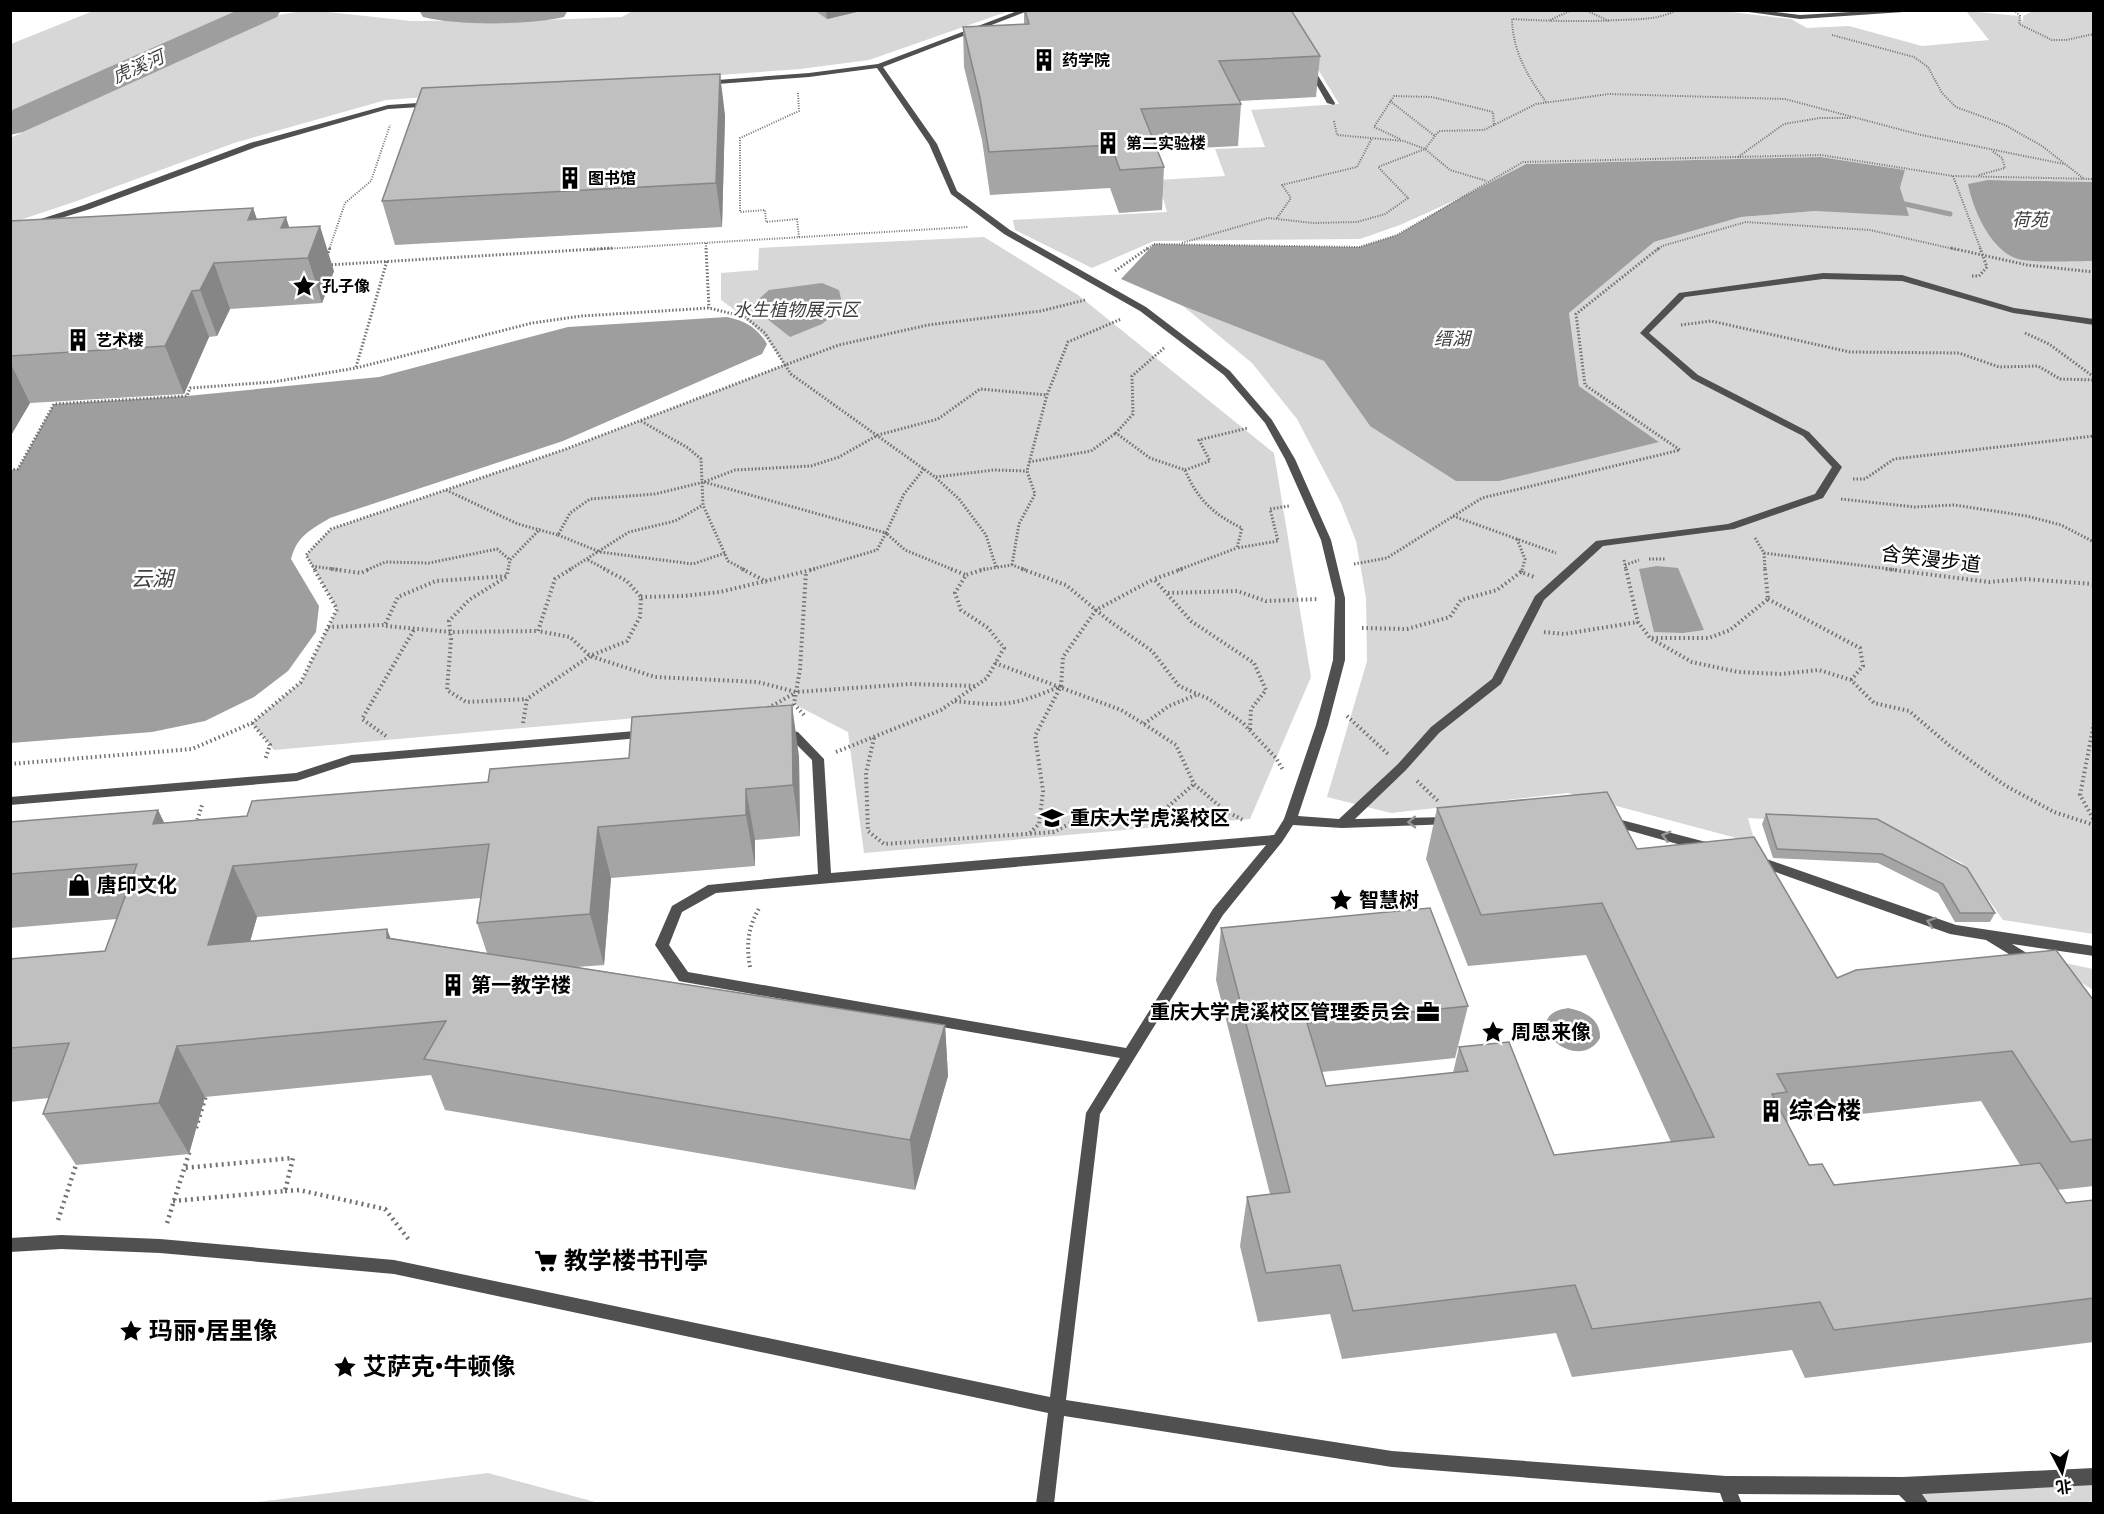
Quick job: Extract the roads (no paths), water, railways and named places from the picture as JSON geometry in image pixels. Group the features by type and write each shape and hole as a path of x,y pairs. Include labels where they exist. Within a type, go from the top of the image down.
{"lane":[{"path":"693,83 798,76 879,66 1027,10"},
{"path":"1737,10 1794,17 1930,10"},
{"path":"1307,62 1331,103"},
{"path":"879,66 933,144 954,192 999,226 1143,309 1227,373 1269,422 1311,504 1326,540 1340,598 1339,660 1329,699 1290,819 1278,839 1218,912 1093,1113 1045,1503"},
{"path":"10,232 87,207 253,145 396,106 441,103"},
{"path":"1342,824 1402,767 1435,730 1497,681 1539,598 1600,543 1730,528 1819,496 1837,467 1806,434 1695,378 1644,333 1682,295 1823,276 1902,278 2013,310 2094,322"},
{"path":"773,730 794,735 818,759 825,878"},
{"path":"10,801 297,777 351,759 663,733"},
{"path":"1290,819 1342,824 1459,821"},
{"path":"1602,819 1724,852"},
{"path":"1130,1054 684,977 662,945 677,909 713,888 1278,839"},
{"path":"1746,858 1955,930 2094,951"},
{"path":"1988,935 2046,972"},
{"path":"10,1245 50,1243 160,1246 394,1268 1057,1407 1392,1459 1726,1485 1903,1486 2094,1476"},
{"path":"1726,1485 1733,1503"},
{"path":"1903,1486 1920,1503"}],"water":[{"name":"缙湖","path":"1821,157 1905,170 1900,188 1909,216 1816,211 1741,217 1654,242 1569,313 1579,386 1659,442 1499,481 1456,481 1370,426 1324,361 1183,306 1121,279 1154,244 1359,247 1397,235 1462,197 1526,164"},
{"name":"荷苑","path":"1988,180 2093,182 2093,261 2034,261 2008,255 1992,239 1985,228 1970,194 1968,184"},
{"name":"水生植物展示区","path":"822,283 839,290 843,307 822,324 790,337 751,306 769,290"},
{"name":"云湖","path":"727,317 745,323 759,333 767,344 762,354 563,441 330,518 310,530 297,545 291,559 319,606 316,632 288,671 254,697 205,721 152,732 11,743 11,470 18,469 54,404 187,396 379,377 568,327"},
{"path":"1657,566 1678,568 1704,630 1683,633 1654,632 1639,569"},
{"path":"1568,1008 1580,1011 1595,1021 1600,1031 1600,1038 1594,1046 1586,1050 1569,1050 1561,1046 1548,1033 1545,1024 1549,1017 1557,1011"}],"waterway":[{"name":"虎溪河","path":"10,124 266,10"},
{"name":"虎溪河","path":"434,10 489,13 553,10"},
{"path":"1905,204 1950,214"}],"place":[{"name":"药学院","path":"1044,60"},
{"name":"第二实验楼","path":"1108,143"},
{"name":"图书馆","path":"570,178"},
{"name":"孔子像","path":"304,286"},
{"name":"艺术楼","path":"78,340"},
{"name":"重庆大学虎溪校区","path":"1052,818"},
{"name":"唐印文化","path":"79,885"},
{"name":"智慧树","path":"1341,900"},
{"name":"第一教学楼","path":"453,985"},
{"name":"重庆大学虎溪校区管理委员会","path":"1428,1012"},
{"name":"周恩来像","path":"1493,1032"},
{"name":"综合楼","path":"1771,1111"},
{"name":"教学楼书刊亭","path":"546,1261"},
{"name":"玛丽•居里像","path":"131,1331"},
{"name":"艾萨克•牛顿像","path":"345,1367"}]}
